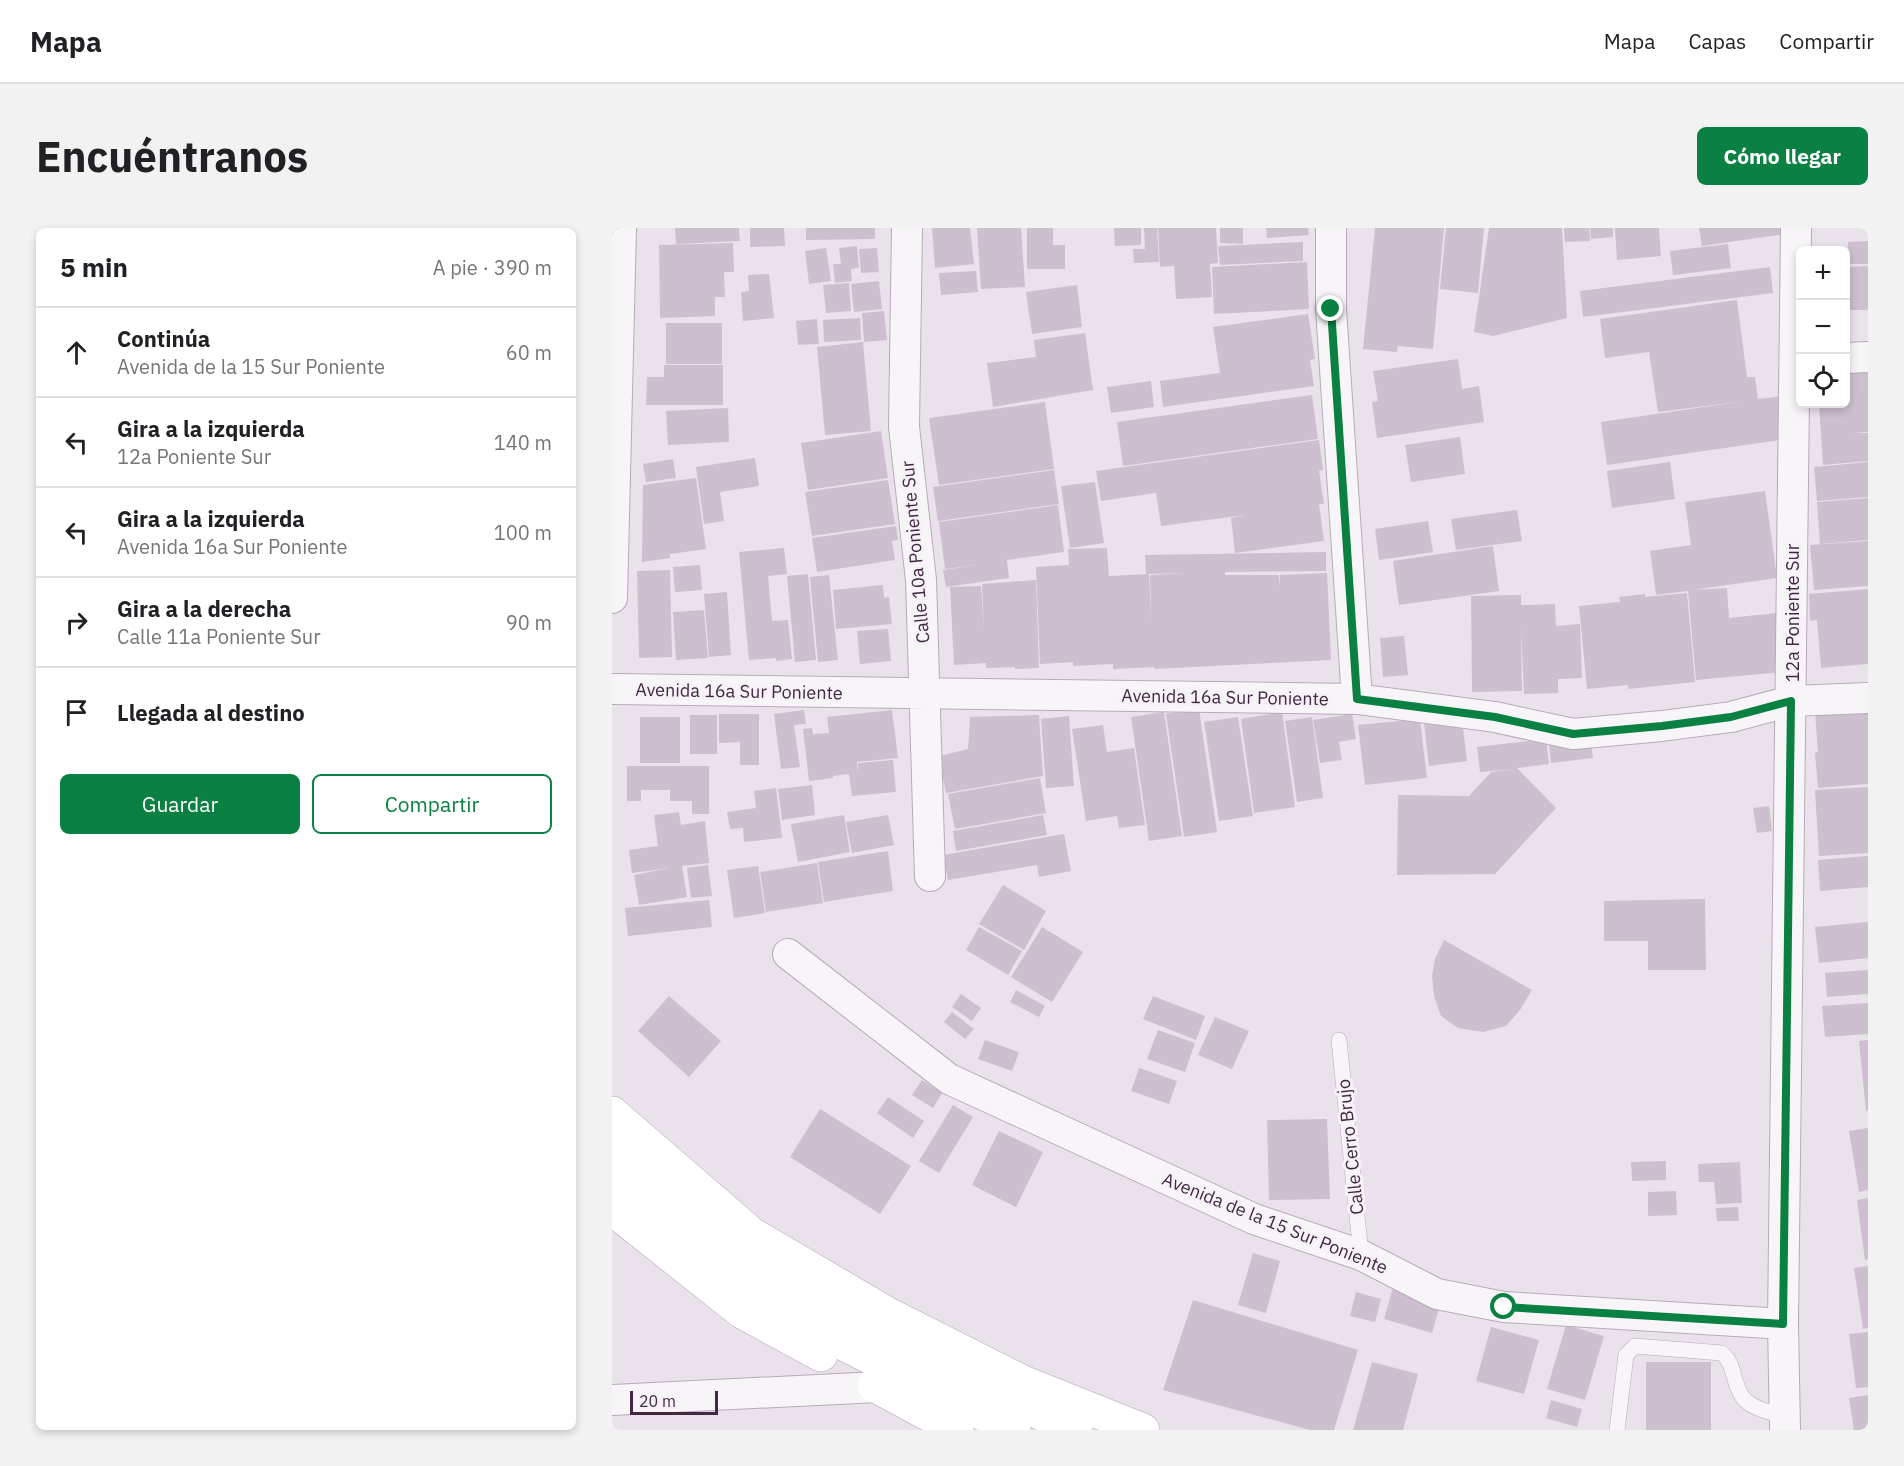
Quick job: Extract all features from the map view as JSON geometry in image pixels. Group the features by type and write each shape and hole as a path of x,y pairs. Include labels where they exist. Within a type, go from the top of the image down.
{"main road":[{"path":"612,1113 752,1234 888,1314 1023,1382 1143,1430"},
{"path":"612,1142 736,1249 833,1312 923,1359 1076,1430"},
{"path":"612,1175 708,1256 820,1332 1014,1430"},
{"path":"612,1209 742,1312 878,1387 922,1420 957,1430"}],"street":[{"path":"612,598 621,228"},
{"name":"Calle 10a Poniente Sur","path":"907,228 904,427 921,580 930,876"},
{"path":"1332,228 1331,309 1357,699"},
{"name":"12a Poniente Sur","path":"1796,228 1797,354"},
{"path":"1850,358 1868,357"},
{"name":"12a Poniente Sur","path":"1785,1424 1783,1324 1796,408"},
{"name":"Avenida 16a Sur Poniente","path":"612,689 1357,699 1495,717 1573,734 1731,717 1791,701 1868,698"},
{"name":"Avenida de la 15 Sur Poniente","path":"788,954 949,1079 1254,1219 1361,1255 1437,1294 1504,1307 1783,1324"},
{"path":"612,1400 878,1387"}],"lane":[{"name":"Calle Cerro Brujo","path":"1339,1040 1361,1255"},
{"path":"1617,1430 1626,1356 1635,1347 1722,1353 1729,1360 1742,1396 1752,1406 1785,1424"}],"building":[{"path":"675,228 739,228 740,241 676,244"},
{"path":"750,228 784,228 785,246 750,247"},
{"path":"806,228 875,228 875,239 806,240"},
{"path":"932,228 970,228 974,264 935,268"},
{"path":"977,228 1021,228 1025,287 981,289"},
{"path":"1027,228 1053,228 1053,245 1065,245 1065,269 1027,269"},
{"path":"1114,228 1141,228 1141,245 1115,246"},
{"path":"1144,228 1157,228 1159,262 1134,263 1133,249 1145,249"},
{"path":"1158,228 1216,228 1218,263 1210,264 1212,297 1176,299 1174,266 1160,267"},
{"path":"1220,228 1243,228 1243,244 1220,243"},
{"path":"1266,228 1308,228 1309,235 1267,238"},
{"path":"1375,228 1444,228 1433,349 1398,346 1397,352 1363,349"},
{"path":"1446,228 1484,228 1478,293 1440,289"},
{"path":"1489,228 1562,228 1567,318 1493,336 1474,332"},
{"path":"1564,228 1589,228 1590,241 1565,242"},
{"path":"1590,228 1613,228 1613,237 1591,239"},
{"path":"1615,228 1659,228 1661,256 1617,260"},
{"path":"1699,228 1784,228 1785,234 1702,246"},
{"path":"1868,241 1868,264 1850,264 1848,242"},
{"path":"1303,242 1303,261 1220,265 1218,246"},
{"path":"733,243 734,272 724,272 725,297 715,297 715,316 660,318 659,245"},
{"path":"1728,244 1731,268 1673,275 1670,251"},
{"path":"857,246 859,268 851,269 852,281 835,283 833,264 841,264 839,248"},
{"path":"826,248 831,281 809,284 805,251"},
{"path":"877,248 879,272 861,273 859,249"},
{"path":"1307,262 1309,309 1214,314 1212,267"},
{"path":"1868,266 1868,310 1850,310 1850,267"},
{"path":"1770,267 1773,293 1583,317 1580,291"},
{"path":"976,271 978,292 941,295 939,273"},
{"path":"769,274 774,318 743,321 741,292 749,291 748,275"},
{"path":"879,281 882,309 854,312 851,284"},
{"path":"849,283 851,311 826,313 823,285"},
{"path":"1077,285 1082,327 1032,334 1026,292"},
{"path":"1737,300 1747,377 1755,377 1758,399 1781,396 1787,439 1607,465 1601,422 1738,402 1658,412 1649,352 1605,358 1600,319"},
{"path":"884,311 887,340 864,342 862,313"},
{"path":"1308,314 1315,359 1310,360 1314,386 1163,407 1160,381 1220,373 1213,327"},
{"path":"860,318 861,340 824,342 823,320"},
{"path":"817,319 819,344 798,345 796,321"},
{"path":"666,323 722,323 722,364 666,364"},
{"path":"1085,333 1093,390 993,407 987,363 1036,357 1034,340"},
{"path":"863,342 871,431 825,435 817,347"},
{"path":"1458,359 1462,389 1479,386 1484,422 1377,438 1372,402 1378,401 1373,371"},
{"path":"1868,362 1868,432 1853,433 1868,433 1868,461 1823,465 1819,408 1850,408 1850,364"},
{"path":"664,365 723,365 723,405 646,405 647,377 664,377"},
{"path":"1151,381 1154,407 1111,413 1107,387"},
{"path":"1312,395 1318,439 1123,466 1117,422"},
{"path":"1045,402 1054,469 939,485 929,418"},
{"path":"728,408 729,442 668,445 666,411"},
{"path":"881,431 888,478 808,490 801,443"},
{"path":"1460,437 1465,474 1411,482 1405,445"},
{"path":"1319,440 1323,470 1319,471 1324,504 1319,504 1324,541 1235,553 1231,518 1245,515 1161,526 1156,493 1101,501 1096,471"},
{"path":"755,458 759,486 720,492 724,521 704,524 696,467"},
{"path":"673,459 676,478 646,482 643,464"},
{"path":"1670,462 1675,499 1612,508 1607,471"},
{"path":"1868,462 1868,497 1817,501 1814,467"},
{"path":"1054,470 1059,504 938,521 933,487"},
{"path":"696,478 706,549 670,554 670,558 642,562 643,485"},
{"path":"888,480 895,524 812,536 805,492"},
{"path":"1095,482 1104,543 1070,548 1061,486"},
{"path":"1765,491 1777,578 1692,590 1727,588 1729,618 1776,613 1782,672 1696,680 1688,591 1656,595 1650,551 1691,545 1685,502"},
{"path":"1868,498 1868,540 1820,544 1817,502"},
{"path":"1058,505 1064,552 1007,560 1009,578 946,587 943,570 976,565 945,569 939,522"},
{"path":"1517,510 1522,541 1456,550 1451,519"},
{"path":"1428,521 1433,552 1379,560 1375,529"},
{"path":"896,526 898,540 892,541 895,560 817,572 812,538"},
{"path":"1868,541 1868,586 1814,590 1810,545"},
{"path":"1493,546 1499,591 1399,605 1393,561"},
{"path":"784,548 787,574 768,576 772,621 788,620 792,659 749,660 739,552"},
{"path":"1107,548 1109,576 1149,574 1151,619 1150,575 1185,573 1146,574 1145,555 1326,552 1326,571 1225,572 1225,575 1279,575 1280,588 1280,575 1327,573 1331,660 1154,669 1154,667 1113,669 1113,664 1073,666 1073,662 1040,664 1036,567 1069,565 1068,549"},
{"path":"700,565 702,590 675,592 673,567"},
{"path":"670,570 672,657 639,658 637,571"},
{"path":"808,574 816,660 795,662 787,576"},
{"path":"829,575 838,660 818,662 810,577"},
{"path":"1036,580 1039,668 986,668 986,663 954,665 950,587 981,586 984,631 982,584"},
{"path":"883,585 884,598 889,597 892,624 836,629 833,590"},
{"path":"1868,589 1868,664 1821,668 1817,620 1810,621 1809,594"},
{"path":"727,592 731,655 709,657 704,594"},
{"path":"1687,593 1695,682 1628,689 1628,685 1587,689 1579,606 1620,602 1619,597"},
{"path":"1521,595 1521,605 1555,604 1556,626 1580,624 1582,678 1558,679 1558,693 1524,694 1521,628 1522,691 1472,692 1471,596"},
{"path":"704,610 708,658 676,660 673,612"},
{"path":"888,629 891,661 860,664 857,631"},
{"path":"1404,636 1408,675 1383,677 1380,638"},
{"path":"1868,708 1868,784 1818,788 1815,712"},
{"path":"1199,709 1217,832 1184,837 1166,714"},
{"path":"804,710 806,724 794,725 800,767 781,769 774,714"},
{"path":"892,710 898,758 857,762 858,774 858,763 893,760 896,792 852,796 849,774 809,781 803,729 812,728 813,734 829,733 827,717"},
{"path":"1164,712 1182,836 1149,841 1131,717"},
{"path":"1282,712 1295,807 1254,813 1241,719"},
{"path":"719,714 759,714 759,765 740,765 740,742 719,743"},
{"path":"1352,714 1356,739 1339,742 1342,760 1320,763 1313,720"},
{"path":"690,715 717,715 717,754 690,754"},
{"path":"1039,715 1043,776 946,793 939,756 968,749 970,717"},
{"path":"1069,716 1074,786 1046,788 1041,719"},
{"path":"640,717 680,717 680,763 640,763"},
{"path":"1238,717 1253,816 1219,821 1204,722"},
{"path":"1312,717 1323,798 1297,802 1285,721"},
{"path":"1420,719 1427,778 1365,785 1358,725"},
{"path":"1462,719 1467,761 1429,766 1424,723"},
{"path":"1103,725 1107,752 1134,748 1145,825 1119,828 1117,816 1086,821 1072,729"},
{"path":"1590,738 1593,758 1551,763 1549,743"},
{"path":"1546,739 1549,764 1517,768 1556,808 1495,874 1397,875 1398,795 1469,796 1491,772 1516,769 1480,772 1477,747"},
{"path":"627,766 709,766 709,814 692,814 692,801 670,801 670,790 641,790 641,801 627,801"},
{"path":"1040,778 1046,813 955,829 948,794"},
{"path":"812,785 815,815 782,820 778,789"},
{"path":"1868,787 1868,853 1819,856 1815,790"},
{"path":"776,788 782,838 744,842 743,828 730,829 727,812 756,808 754,791"},
{"path":"1769,806 1772,831 1757,833 1753,808"},
{"path":"679,812 681,825 705,821 709,863 682,866 687,897 639,905 634,875 669,868 632,873 629,850 658,846 654,815"},
{"path":"844,815 850,852 798,862 791,824"},
{"path":"888,815 894,845 852,853 846,822"},
{"path":"1043,815 1047,835 956,851 953,831"},
{"path":"1064,834 1071,871 1039,877 1037,865 948,880 943,855"},
{"path":"888,851 893,891 824,902 818,862"},
{"path":"1868,856 1868,887 1820,891 1818,860"},
{"path":"817,863 823,903 766,912 760,872"},
{"path":"708,865 712,896 691,898 687,868"},
{"path":"758,866 765,913 734,918 727,870"},
{"path":"1003,885 1046,911 1024,950 979,924"},
{"path":"1705,899 1706,970 1648,970 1648,941 1604,941 1604,901"},
{"path":"709,900 712,927 628,936 625,908"},
{"path":"1868,922 1868,958 1819,963 1815,927"},
{"path":"979,927 1022,951 1008,975 966,950"},
{"path":"1042,927 1083,952 1052,1002 1011,977"},
{"path":"1444,940 1532,990 1520,1010 1506,1026 1483,1032 1458,1028 1441,1016 1434,996 1432,976 1435,959"},
{"path":"1868,970 1868,994 1827,997 1825,973"},
{"path":"1016,990 1045,1006 1039,1017 1010,1002"},
{"path":"961,994 981,1008 972,1021 952,1007"},
{"path":"669,996 721,1041 689,1077 638,1031"},
{"path":"1153,996 1205,1016 1196,1040 1143,1019"},
{"path":"1868,1003 1868,1034 1825,1037 1822,1006"},
{"path":"952,1012 974,1029 965,1039 944,1022"},
{"path":"1215,1017 1249,1031 1232,1069 1198,1055"},
{"path":"1158,1030 1195,1043 1185,1072 1147,1059"},
{"path":"985,1040 1019,1052 1012,1071 978,1059"},
{"path":"1868,1040 1868,1111 1866,1111 1859,1041"},
{"path":"1139,1068 1177,1081 1169,1104 1131,1091"},
{"path":"922,1080 942,1093 933,1108 912,1095"},
{"path":"888,1097 924,1121 913,1138 877,1113"},
{"path":"953,1105 973,1117 939,1173 919,1161"},
{"path":"820,1109 911,1166 880,1214 790,1157"},
{"path":"1327,1119 1330,1199 1269,1200 1267,1120"},
{"path":"1868,1128 1868,1190 1859,1192 1849,1131"},
{"path":"999,1131 1043,1152 1016,1207 972,1185"},
{"path":"1666,1161 1666,1180 1632,1181 1631,1162"},
{"path":"1740,1162 1742,1203 1716,1204 1714,1182 1699,1182 1698,1164"},
{"path":"1676,1191 1677,1215 1648,1216 1648,1192"},
{"path":"1868,1198 1868,1259 1865,1260 1857,1200"},
{"path":"1738,1207 1739,1221 1717,1221 1716,1208"},
{"path":"1253,1253 1280,1261 1266,1313 1238,1305"},
{"path":"1868,1266 1868,1328 1863,1329 1854,1268"},
{"path":"1394,1284 1442,1298 1432,1333 1384,1319"},
{"path":"1356,1292 1381,1299 1375,1322 1350,1316"},
{"path":"1193,1300 1358,1350 1334,1430 1310,1430 1163,1390"},
{"path":"1566,1325 1604,1336 1585,1400 1547,1389"},
{"path":"1491,1327 1539,1340 1524,1394 1476,1381"},
{"path":"1868,1332 1868,1387 1856,1388 1849,1334"},
{"path":"1372,1362 1418,1374 1403,1430 1353,1430"},
{"path":"1646,1362 1711,1362 1711,1430 1646,1430"},
{"path":"1868,1395 1868,1430 1854,1430 1849,1398"},
{"path":"1551,1400 1582,1409 1577,1427 1546,1418"}],"route":[{"path":"1331,309 1357,699 1495,717 1573,734 1731,717 1791,701 1783,1324 1504,1307"}]}
